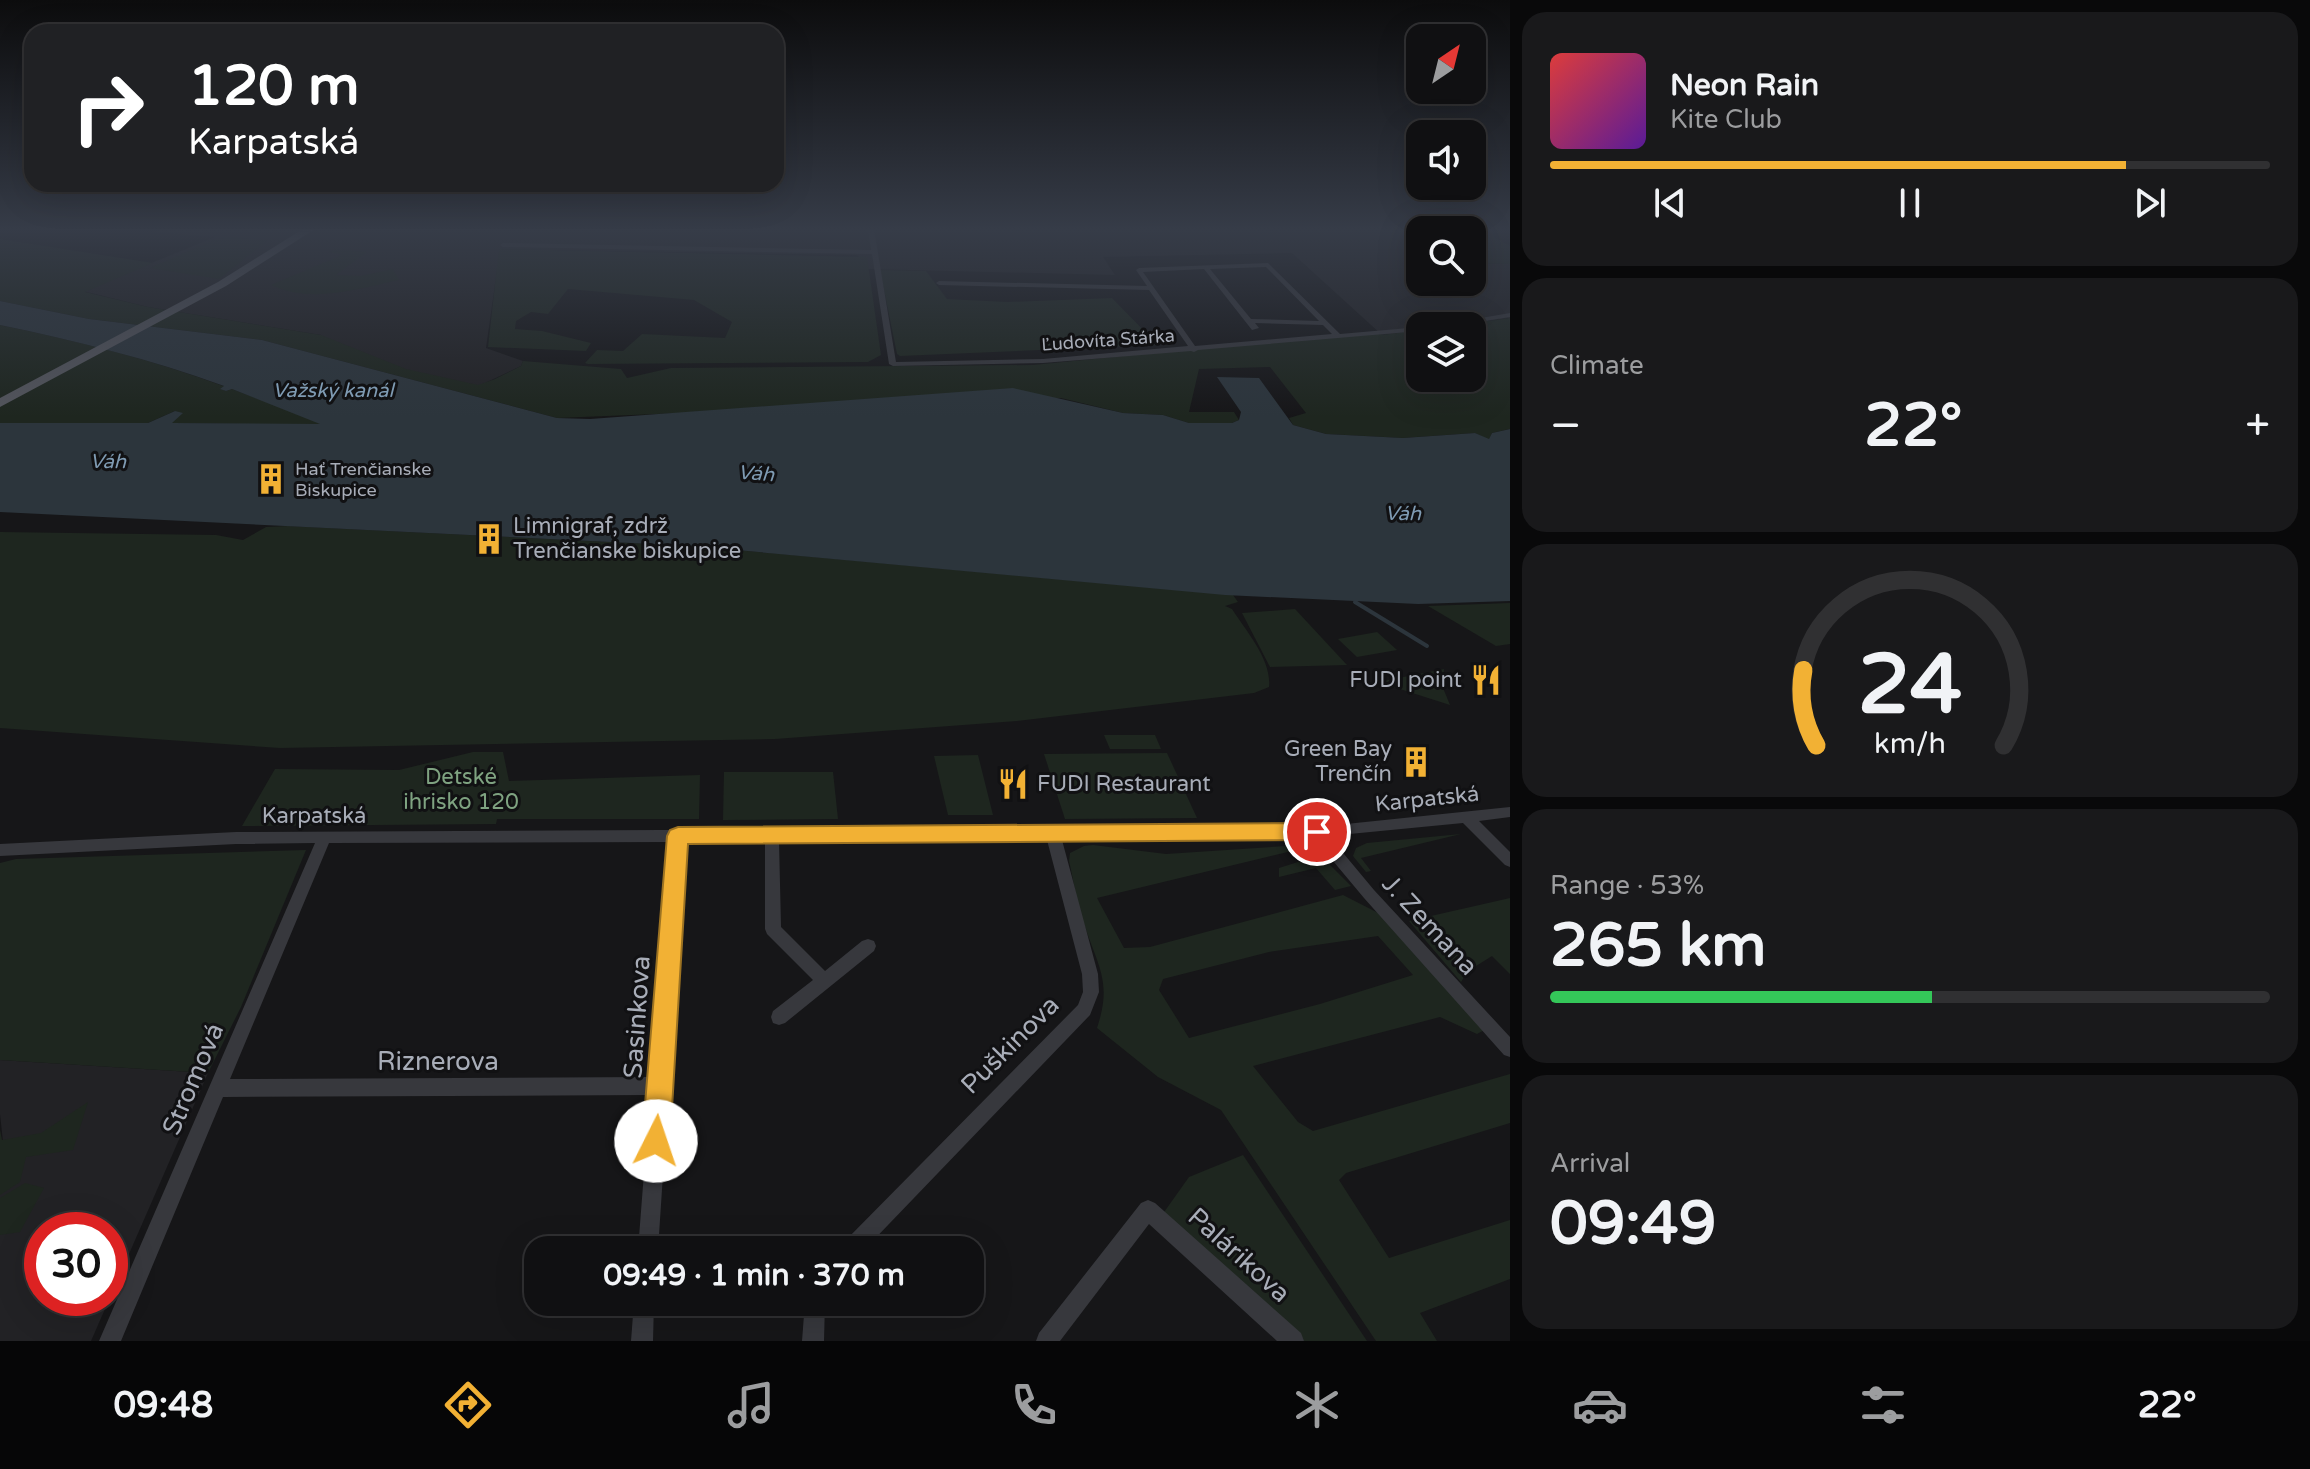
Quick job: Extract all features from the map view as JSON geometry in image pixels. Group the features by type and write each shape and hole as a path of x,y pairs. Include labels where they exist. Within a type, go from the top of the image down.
{"main road":[{"path":"0,403 208,292"}],"street":[{"name":"Ľudovíta Stárka","path":"880,292 893,364 1016,363 1406,330"},
{"path":"1154,292 1194,350"},
{"path":"1225,292 1252,325 1325,323"},
{"path":"1294,292 1339,337"},
{"path":"1486,319 1510,315"},
{"name":"Karpatská","path":"0,850 170,840 1317,832 1510,812"},
{"path":"1466,817 1510,861"},
{"name":"J. Zemana","path":"1317,832 1510,1049"},
{"name":"Puškinova","path":"864,1236 1084,1010 1091,992 1090,974 1053,834"},
{"name":"Sasinkova","path":"649,1236 678,836"},
{"path":"772,836 773,929 824,981"},
{"name":"Stromová","path":"110,1341 324,838"},
{"path":"779,1017 868,946"},
{"name":"Riznerova","path":"217,1088 660,1086"},
{"name":"Palárikova","path":"1047,1341 1148,1210 1293,1341"},
{"path":"642,1341 643,1316"},
{"path":"813,1341 814,1316"}],"shaded area":[{"path":"85,292 494,292 486,348 523,361 521,366 464,393 341,359 321,335 148,307"},
{"path":"1334,292 1486,296 1486,292 1510,292 1510,318 1486,321 1486,312 1406,312 1406,332 1382,335"},
{"path":"0,1060 208,1073 128,1256 128,1212 24,1212 24,1316 102,1316 91,1341 0,1341 0,1183 7,1180 0,1114"}],"green space":[{"path":"0,292 86,292 148,307 321,335 406,369 478,385 521,366 523,361 621,369 627,378 671,368 1033,365 1379,331 1382,335 1406,332 1406,392 1486,392 1486,321 1510,318 1510,429 1492,433 1489,440 1475,433 1403,438 1326,434 1293,425 1289,418 1306,413 1270,367 1199,369 1189,412 1234,412 1239,420 1232,423 1189,423 1163,415 1123,413 1061,398 557,418 262,340 89,319 0,301"},
{"path":"289,292 346,292 318,294"},
{"path":"494,292 566,292 548,314 531,312 516,321 515,329 542,331 591,343 586,351 488,347"},
{"path":"598,292 872,292 881,355 868,362 585,363 597,350 623,351 642,334 725,338 732,322 694,300"},
{"path":"884,292 941,292 947,299 1007,302 1112,298 1158,345 900,356 897,354"},
{"path":"0,325 142,359 226,387 221,389 226,391 232,389 318,421 321,425 171,423 178,416 175,411 148,423 0,423"},
{"path":"266,527 692,546 1233,595 1238,602 1225,606 1232,609 1257,646 1269,677 1269,687 1254,693 1017,721 775,739 280,748 0,728 0,532 216,535 243,540"},
{"path":"1510,603 1510,644 1496,646 1428,606"},
{"path":"1295,609 1347,665 1270,667 1242,613"},
{"path":"1377,632 1397,650 1357,657 1338,639"},
{"path":"1444,669 1443,688 1450,705 1378,682"},
{"path":"1104,735 1155,735 1161,749 1110,749"},
{"name":"Detské ihrisko 120","path":"473,752 503,752 509,781 700,775 699,819 497,819 496,824 242,826 275,769 399,770"},
{"path":"1167,753 1197,818 1065,819 1044,754"},
{"path":"978,755 993,815 948,815 934,756"},
{"path":"724,772 833,772 838,819 723,820"},
{"path":"1461,834 1361,858 1371,871 1366,872 1353,856 1356,848 1367,843"},
{"path":"1084,846 1166,854 1286,846 1292,851 1097,898 1124,948 1150,947 1343,895 1388,918 1486,1029 1477,1034 1440,1017 1253,1066 1298,1122 1313,1131 1510,1074 1510,1123 1346,1173 1339,1180 1389,1258 1510,1220 1510,1279 1420,1313 1437,1341 1376,1341 1221,1110 1158,1077 1097,1028 1103,999 1102,976 1080,911 1069,861 1070,853","holes":["1378,936 1413,975 1320,1004 1189,1038 1159,990 1163,979 1269,952"]},
{"path":"306,850 241,1007 208,1073 0,1060 0,863 16,859"},
{"path":"1320,855 1351,886 1335,890 1316,868 1279,877 1279,868"},
{"path":"1510,898 1510,974 1492,956 1468,971 1461,982 1409,921"},
{"path":"88,1102 73,1150 26,1157 20,1182 0,1195 0,1130 2,1140 41,1133"},
{"path":"1243,1155 1367,1341 1304,1341 1162,1215 1189,1177"},
{"path":"25,1183 44,1188 31,1212 24,1212 24,1225 20,1232 0,1235 0,1198"}],"water":[{"path":"0,301 89,319 262,340 557,418 590,419 1013,388 1123,413 1163,415 1189,423 1232,423 1239,420 1241,412 1217,377 1259,378 1293,425 1326,434 1403,438 1475,433 1489,439 1492,433 1510,429 1510,601 1418,604 1225,595 692,546 0,512 0,423 148,423 175,411 183,413 172,423 320,424 232,389 220,389 224,386 169,367 0,325"}],"waterway":[{"path":"1355,602 1427,646"}],"place":[{"name":"Hať Trenčianske Biskupice","path":"271,479"},
{"name":"Limnigraf, zdrž Trenčianske biskupice","path":"489,539"},
{"name":"FUDI point","path":"1486,680"},
{"name":"Green Bay Trenčín","path":"1416,762"},
{"name":"FUDI Restaurant","path":"1013,784"}],"route":[{"path":"656,1141 678,836 1317,832"}],"water label":[{"name":"Važský kanál","path":"333,391"},
{"name":"Váh","path":"108,462"},
{"name":"Váh","path":"756,474"},
{"name":"Váh","path":"1403,514"}]}
